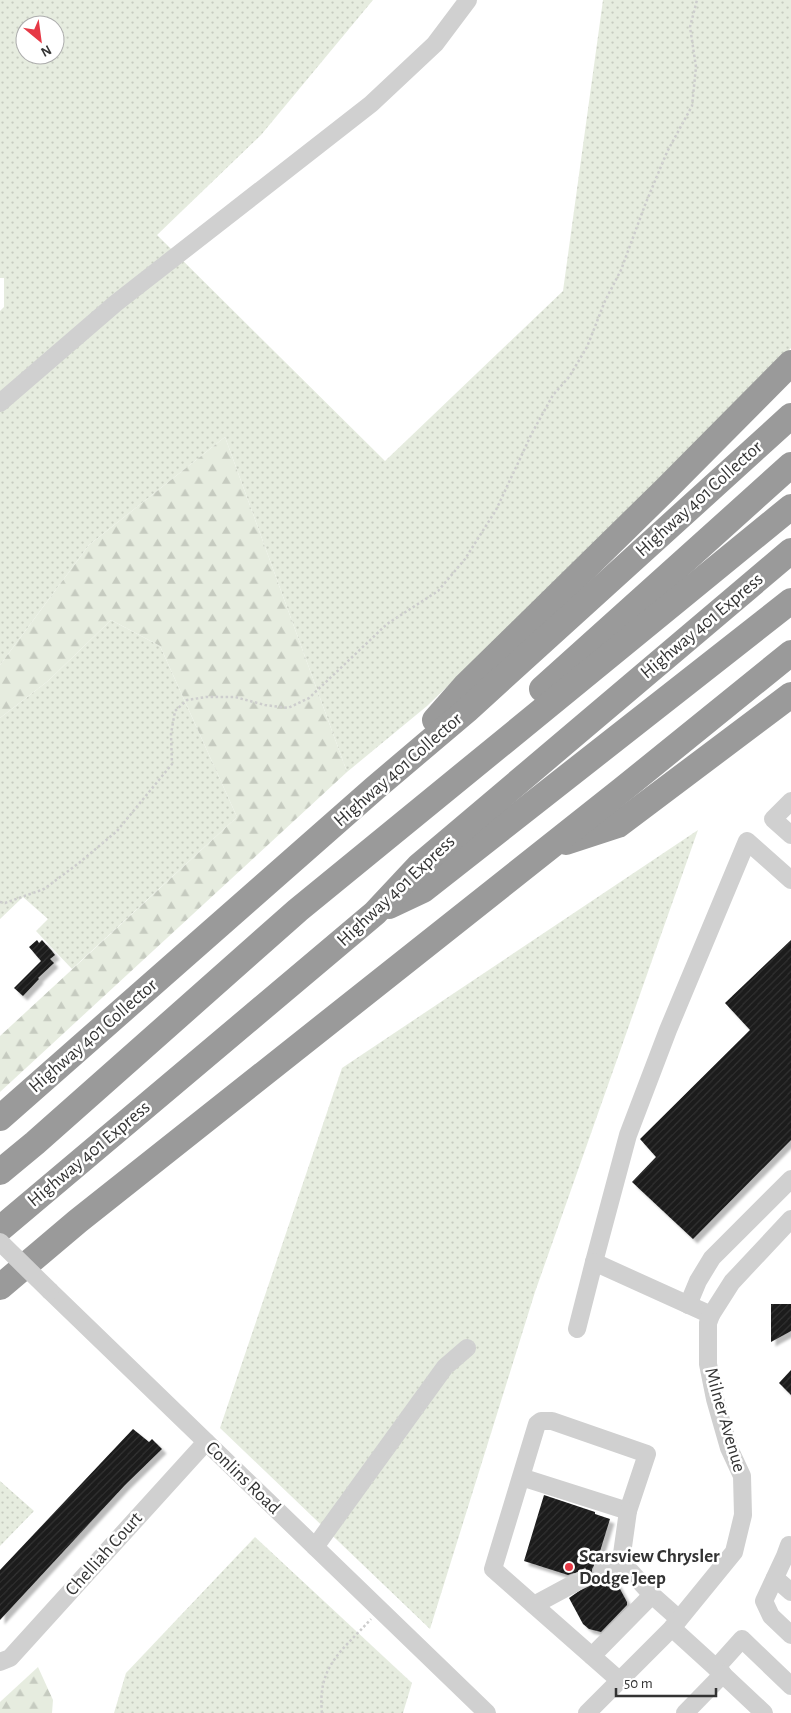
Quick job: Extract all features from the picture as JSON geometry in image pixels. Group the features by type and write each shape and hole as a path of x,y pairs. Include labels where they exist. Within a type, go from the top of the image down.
{"highway":[{"path":"375,788 465,686 666,489 791,363"},
{"name":"Highway 401 Collector","path":"0,1118 375,788 467,710 791,416"},
{"path":"298,910 791,465"},
{"name":"Highway 401 Express","path":"0,1172 298,910 791,507"},
{"name":"Highway 401 Express","path":"0,1230 375,913 419,866 791,551"},
{"path":"375,913 423,890 791,601"},
{"path":"0,1287 78,1221 549,848 791,653"},
{"path":"549,848 618,825 791,695"}],"street":[{"path":"0,403 116,303 372,104 435,44 468,0"},
{"path":"791,801 773,819 791,835"},
{"path":"578,1329 628,1135 668,1030 747,841 791,880"},
{"path":"688,1305 698,1281 712,1258 791,1179"},
{"name":"Milner Avenue","path":"587,1713 675,1623 734,1552 743,1515 742,1476 729,1448 715,1399 708,1364 708,1323 732,1282 788,1228"},
{"name":"Conlins Road","path":"0,1242 487,1713"},
{"path":"594,1262 711,1315"},
{"path":"315,1547 445,1367 467,1348"},
{"path":"619,1680 492,1569 537,1424 541,1421 552,1421 647,1454 628,1511 621,1561"},
{"name":"Chelliah Court","path":"0,1662 10,1658 206,1442"},
{"path":"521,1478 628,1511"},
{"path":"790,1542 764,1601 770,1616 791,1635"},
{"path":"602,1570 621,1561"},
{"path":"621,1561 719,1671 764,1713"},
{"path":"775,1578 791,1592"},
{"path":"534,1605 573,1584"},
{"path":"592,1656 652,1595"},
{"path":"685,1713 742,1639 791,1686"}],"path":[{"path":"0,902 5,903 44,889 117,831 172,764 171,734 175,711 187,700 206,697 235,697 288,708 309,698 387,624 438,591 465,559 496,510 553,395 570,377 587,347 605,301 621,270 644,205 666,152 692,106 696,67 690,27 697,0"},
{"path":"322,1713 321,1692 323,1678 329,1666 379,1610"}],"green space":[{"path":"0,0 373,0 261,135 157,235 385,461 563,291 603,0 791,0 791,348 647,494 427,706 347,772 225,437 89,545 0,665 0,311 4,307 4,278 0,278"},
{"path":"225,437 347,772 0,1092 0,1036 237,817 160,646 111,620 48,681 0,718 0,665 89,545"},
{"path":"111,620 160,646 237,817 72,969 36,931 48,919 23,897 0,919 0,718 48,681"},
{"path":"698,830 535,1292 430,1629 220,1428 342,1068"},
{"path":"0,1481 34,1511 0,1546"},
{"path":"255,1537 412,1683 403,1713 114,1713 126,1673"},
{"path":"38,1667 53,1700 52,1713 0,1713 0,1702"}],"building":[{"path":"37,940 39,943 42,940 55,955 50,959 54,963 23,996 14,988 41,961 29,947"},
{"path":"791,940 791,1140 693,1239 632,1182 656,1157 640,1139 750,1030 725,1003"},
{"path":"771,1304 791,1304 791,1331 771,1342"},
{"path":"791,1370 791,1395 779,1383"},
{"path":"133,1429 149,1442 152,1439 162,1449 125,1485 0,1620 0,1570"},
{"path":"544,1495 610,1519 597,1561 592,1569 592,1574 601,1580 613,1576 627,1605 601,1632 589,1629 583,1624 569,1598 582,1589 584,1584 579,1575 574,1573 568,1575 524,1561"}],"tunnel":[{"path":"573,1584 602,1570"}],"place":[{"name":"Scarsview Chrysler Dodge Jeep","path":"569,1567"}]}
